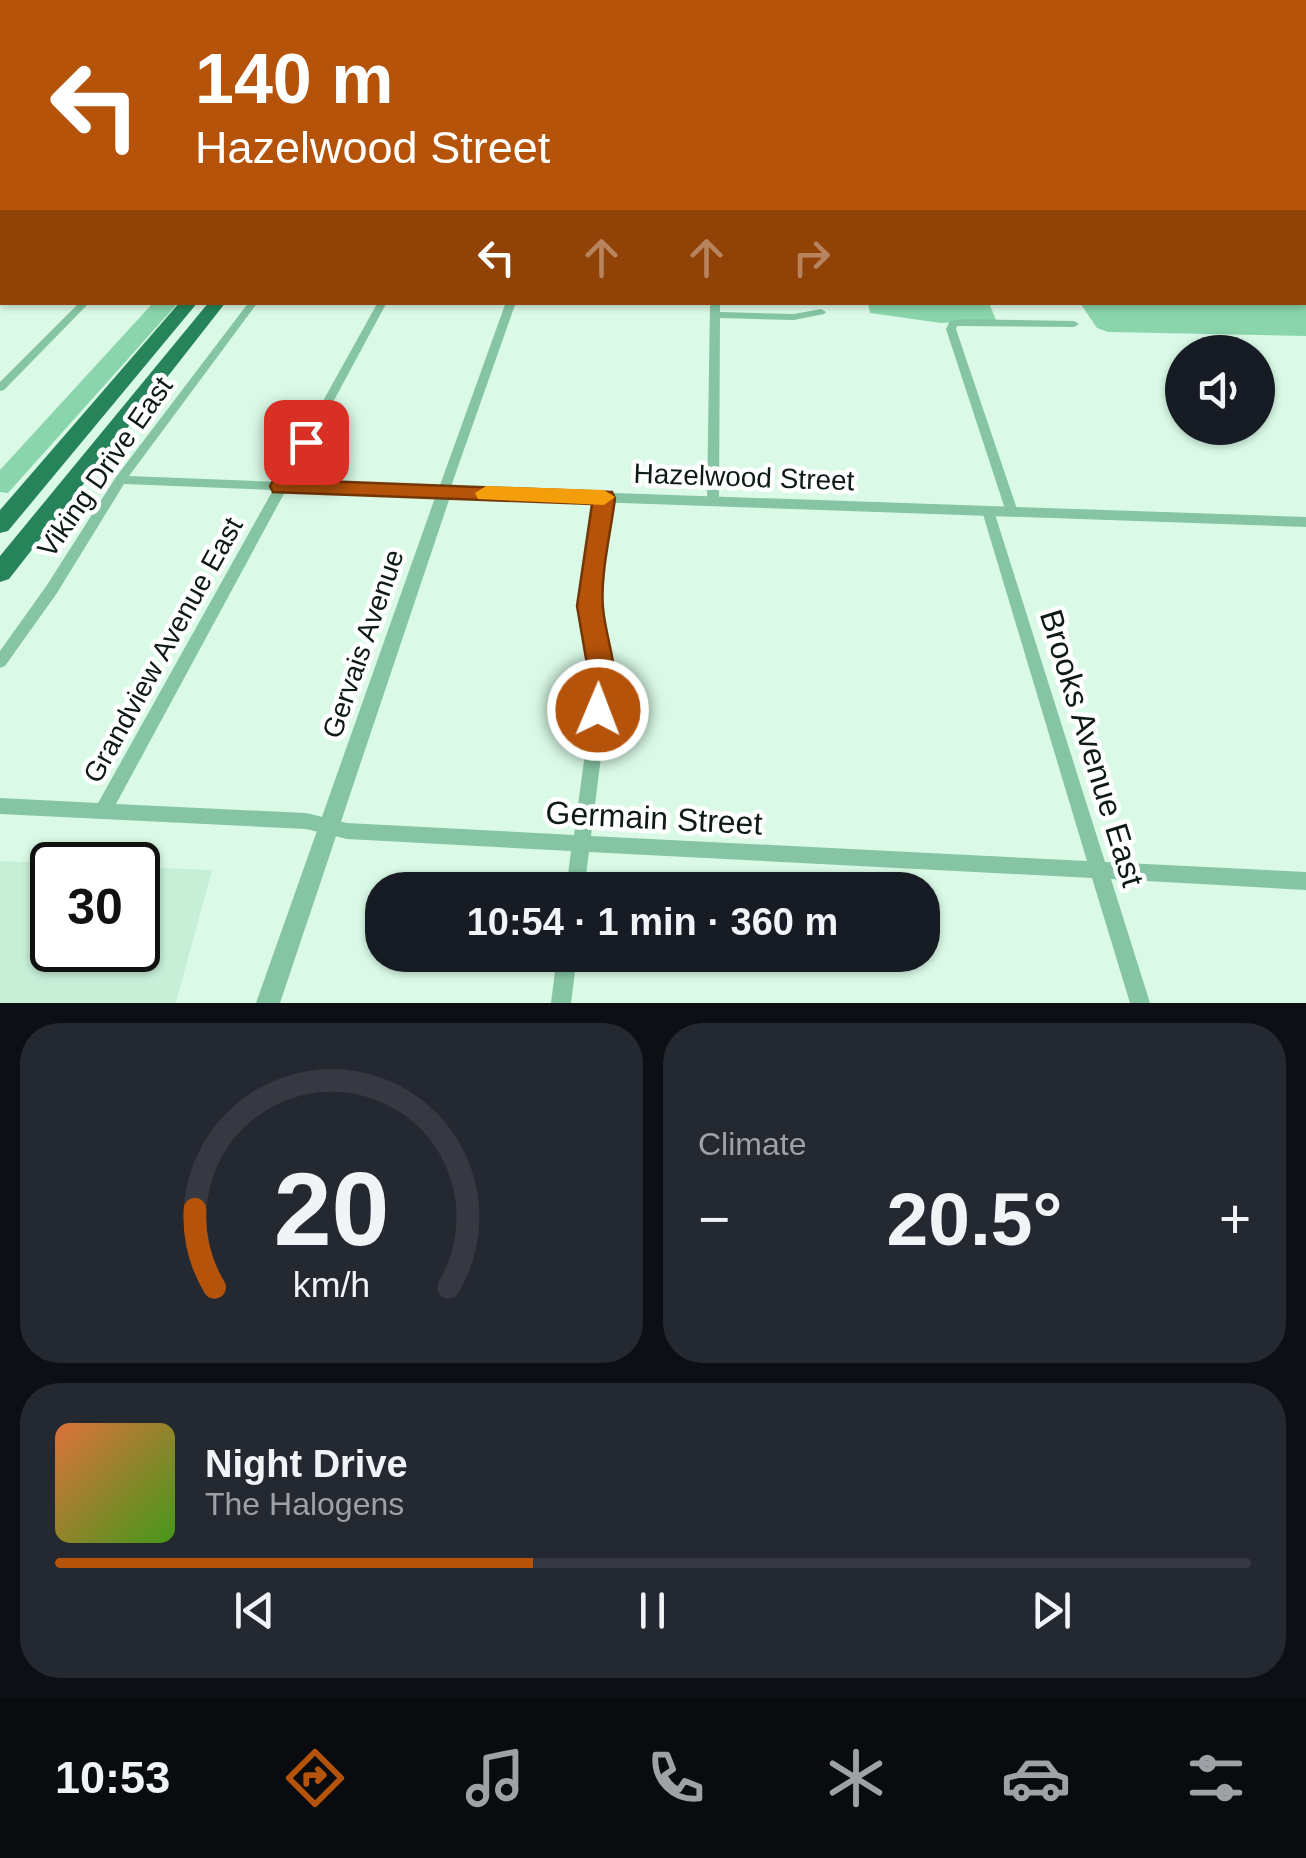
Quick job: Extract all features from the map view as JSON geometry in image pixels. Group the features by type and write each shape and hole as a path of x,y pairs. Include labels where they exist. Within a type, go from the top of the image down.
{"highway":[{"path":"0,525 187,305"},
{"path":"0,573 216,305"}],"street":[{"path":"0,388 83,305"},
{"name":"Viking Drive East","path":"0,662 52,589 120,480 252,305"},
{"name":"Grandview Avenue East","path":"103,811 381,305"},
{"name":"Gervais Avenue","path":"268,1003 510,305"},
{"path":"713,501 716,309 794,316 821,312"},
{"path":"1012,512 951,329 953,323 1074,324"},
{"name":"Hazelwood Street","path":"120,480 1306,522"},
{"path":"577,872 602,686 590,606 604,498"},
{"name":"Brooks Avenue East","path":"988,511 1140,1003"},
{"name":"Germain Street","path":"0,806 306,821 328,829 581,845 1306,881"},
{"path":"561,1003 565,972"}],"shaded area":[{"path":"0,861 30,862 30,972 160,972 160,868 212,870 176,1003 0,1003"}],"green space":[{"path":"151,305 176,305 8,493 0,492 0,470"},
{"path":"868,305 990,305 996,320 941,323 870,313"},
{"path":"1081,305 1306,305 1306,336 1108,332 1097,328"}],"slow traffic":[{"path":"486,493 604,497"}],"route":[{"path":"306,442 281,486 604,498 590,606 601,670 598,710"}]}
